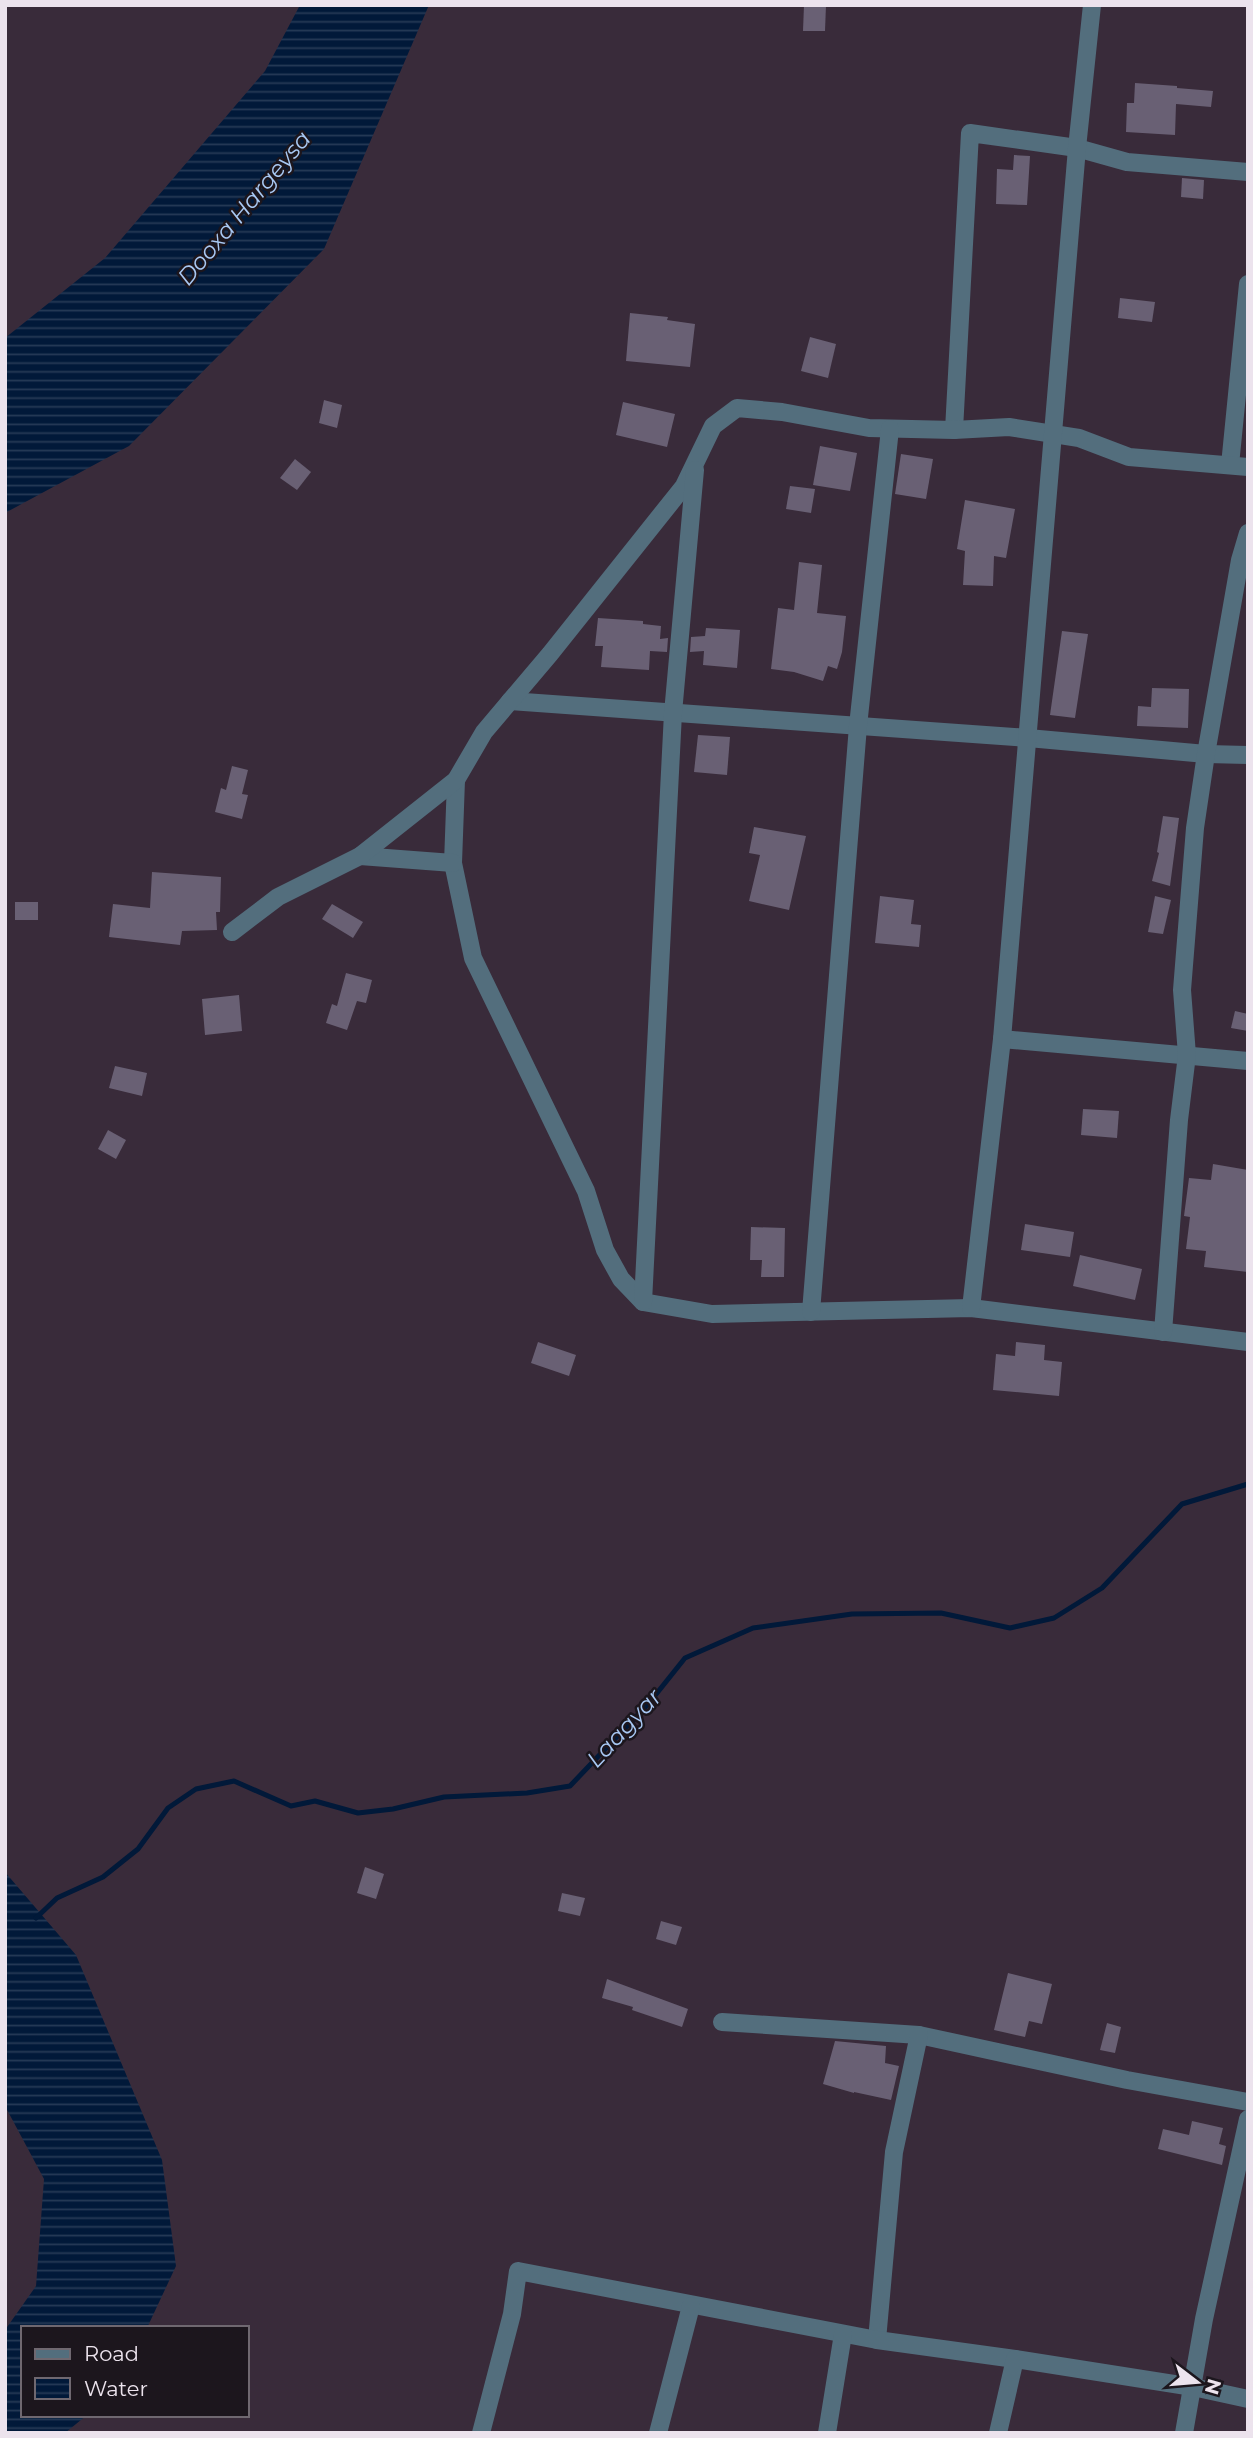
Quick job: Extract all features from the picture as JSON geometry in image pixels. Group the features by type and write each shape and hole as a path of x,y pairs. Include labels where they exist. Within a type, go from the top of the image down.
{"street":[{"path":"971,1308 1002,1039 1077,148 1092,5"},
{"path":"954,430 970,133 1077,148 1127,162 1248,172"},
{"path":"232,932 278,897 360,856 456,780 484,732 684,486 713,426 737,408 782,412 869,428 1009,428 1079,438 1129,457 1239,466 1248,284"},
{"path":"811,1312 858,726 890,429"},
{"path":"643,1302 673,713 696,459"},
{"path":"1163,1332 1187,1055 1182,990 1195,828 1240,561 1248,533"},
{"path":"510,701 1248,755"},
{"path":"456,780 453,863 473,958 586,1191 605,1250 621,1279 643,1302 712,1314 971,1308 1248,1342"},
{"path":"360,856 453,863"},
{"path":"1002,1039 1248,1061"},
{"path":"722,2022 919,2035 1127,2080 1248,2102"},
{"path":"877,2340 894,2152 919,2035"},
{"path":"1184,2433 1204,2319 1248,2119"},
{"path":"481,2433 512,2314 518,2271 877,2340 1194,2387 1248,2399"},
{"path":"658,2433 691,2305"},
{"path":"827,2433 844,2334"},
{"path":"998,2433 1014,2359"}],"water":[{"name":"Dooxa Hargeysa","path":"300,5 429,5 324,249 129,446 5,513 5,338 105,258 265,71"},
{"path":"5,1872 76,1955 162,2160 176,2266 148,2326 21,2326 21,2417 85,2417 65,2433 5,2433 5,2330 36,2286 44,2179 5,2106"}],"building":[{"path":"804,5 826,5 825,31 803,31"},
{"path":"1135,83 1213,91 1211,107 1176,104 1175,135 1126,132 1127,103 1134,103"},
{"path":"1014,155 1030,156 1027,205 996,204 997,169 1013,170"},
{"path":"1182,178 1204,180 1203,199 1181,197"},
{"path":"1120,298 1155,302 1152,322 1118,318"},
{"path":"630,313 668,317 667,320 695,324 690,367 626,361"},
{"path":"810,337 836,344 828,378 801,371"},
{"path":"324,400 342,405 337,428 319,423"},
{"path":"623,402 675,414 667,447 616,435"},
{"path":"820,446 857,453 850,491 813,485"},
{"path":"901,454 933,459 926,499 895,494"},
{"path":"295,459 311,472 297,490 280,478"},
{"path":"790,486 815,489 811,513 786,509"},
{"path":"965,500 1015,509 1006,558 994,556 993,586 963,585 965,551 957,549"},
{"path":"799,562 822,565 817,613 846,616 837,669 828,666 823,681 794,672 771,669 778,608 794,610"},
{"path":"598,618 643,621 643,624 661,626 660,639 668,638 667,652 650,651 649,670 601,667 603,646 595,646"},
{"path":"706,628 740,630 737,668 703,665 704,651 690,652 691,637 705,636"},
{"path":"1062,631 1088,634 1075,718 1050,715"},
{"path":"1152,688 1189,689 1188,728 1137,726 1138,706 1151,707"},
{"path":"698,735 730,737 727,775 694,772"},
{"path":"232,766 248,770 242,794 248,795 242,819 215,812 221,788 226,790"},
{"path":"1163,816 1179,818 1170,886 1152,881 1159,853"},
{"path":"754,827 806,836 789,910 749,901 760,855 749,853"},
{"path":"152,872 221,877 220,912 216,912 217,930 182,931 180,945 109,937 113,904 150,908"},
{"path":"880,896 914,900 911,924 921,925 919,947 875,943"},
{"path":"1155,896 1171,900 1163,934 1148,932"},
{"path":"15,902 38,902 38,920 15,920"},
{"path":"332,904 363,922 353,938 322,919"},
{"path":"346,973 372,980 366,1003 357,1001 347,1030 326,1023 332,1004 337,1006"},
{"path":"239,995 242,1031 205,1035 202,999"},
{"path":"1235,1011 1248,1014 1248,1031 1231,1028"},
{"path":"115,1066 147,1073 142,1096 109,1088"},
{"path":"1083,1109 1119,1111 1117,1138 1081,1135"},
{"path":"108,1130 126,1140 116,1159 98,1149"},
{"path":"1213,1164 1248,1170 1248,1272 1204,1267 1206,1251 1186,1249 1190,1217 1184,1216 1189,1178 1211,1180"},
{"path":"1025,1224 1074,1232 1070,1257 1021,1250"},
{"path":"751,1227 785,1228 784,1277 761,1277 762,1260 750,1260"},
{"path":"1080,1255 1142,1269 1135,1300 1073,1286"},
{"path":"538,1342 576,1355 569,1376 531,1363"},
{"path":"1016,1342 1045,1345 1044,1360 1062,1362 1059,1396 993,1390 996,1354 1015,1356"},
{"path":"365,1867 384,1874 376,1899 357,1893"},
{"path":"562,1893 585,1898 580,1916 558,1911"},
{"path":"661,1921 682,1927 676,1945 656,1939"},
{"path":"1008,1973 1052,1984 1042,2024 1029,2021 1025,2037 994,2030"},
{"path":"607,1979 688,2009 682,2027 632,2010 633,2007 602,1998"},
{"path":"1107,2023 1121,2027 1115,2053 1100,2050"},
{"path":"835,2041 886,2046 885,2063 899,2066 891,2100 823,2084"},
{"path":"1192,2121 1223,2128 1219,2144 1226,2146 1222,2165 1158,2149 1163,2129 1189,2135"}],"waterway":[{"name":"Laagyar","path":"36,1918 57,1898 103,1877 138,1849 168,1808 196,1789 234,1781 291,1806 315,1801 358,1813 393,1809 444,1797 527,1793 570,1786 649,1703 685,1658 753,1628 852,1614 941,1613 1010,1628 1054,1618 1102,1588 1182,1504 1248,1484"}]}
